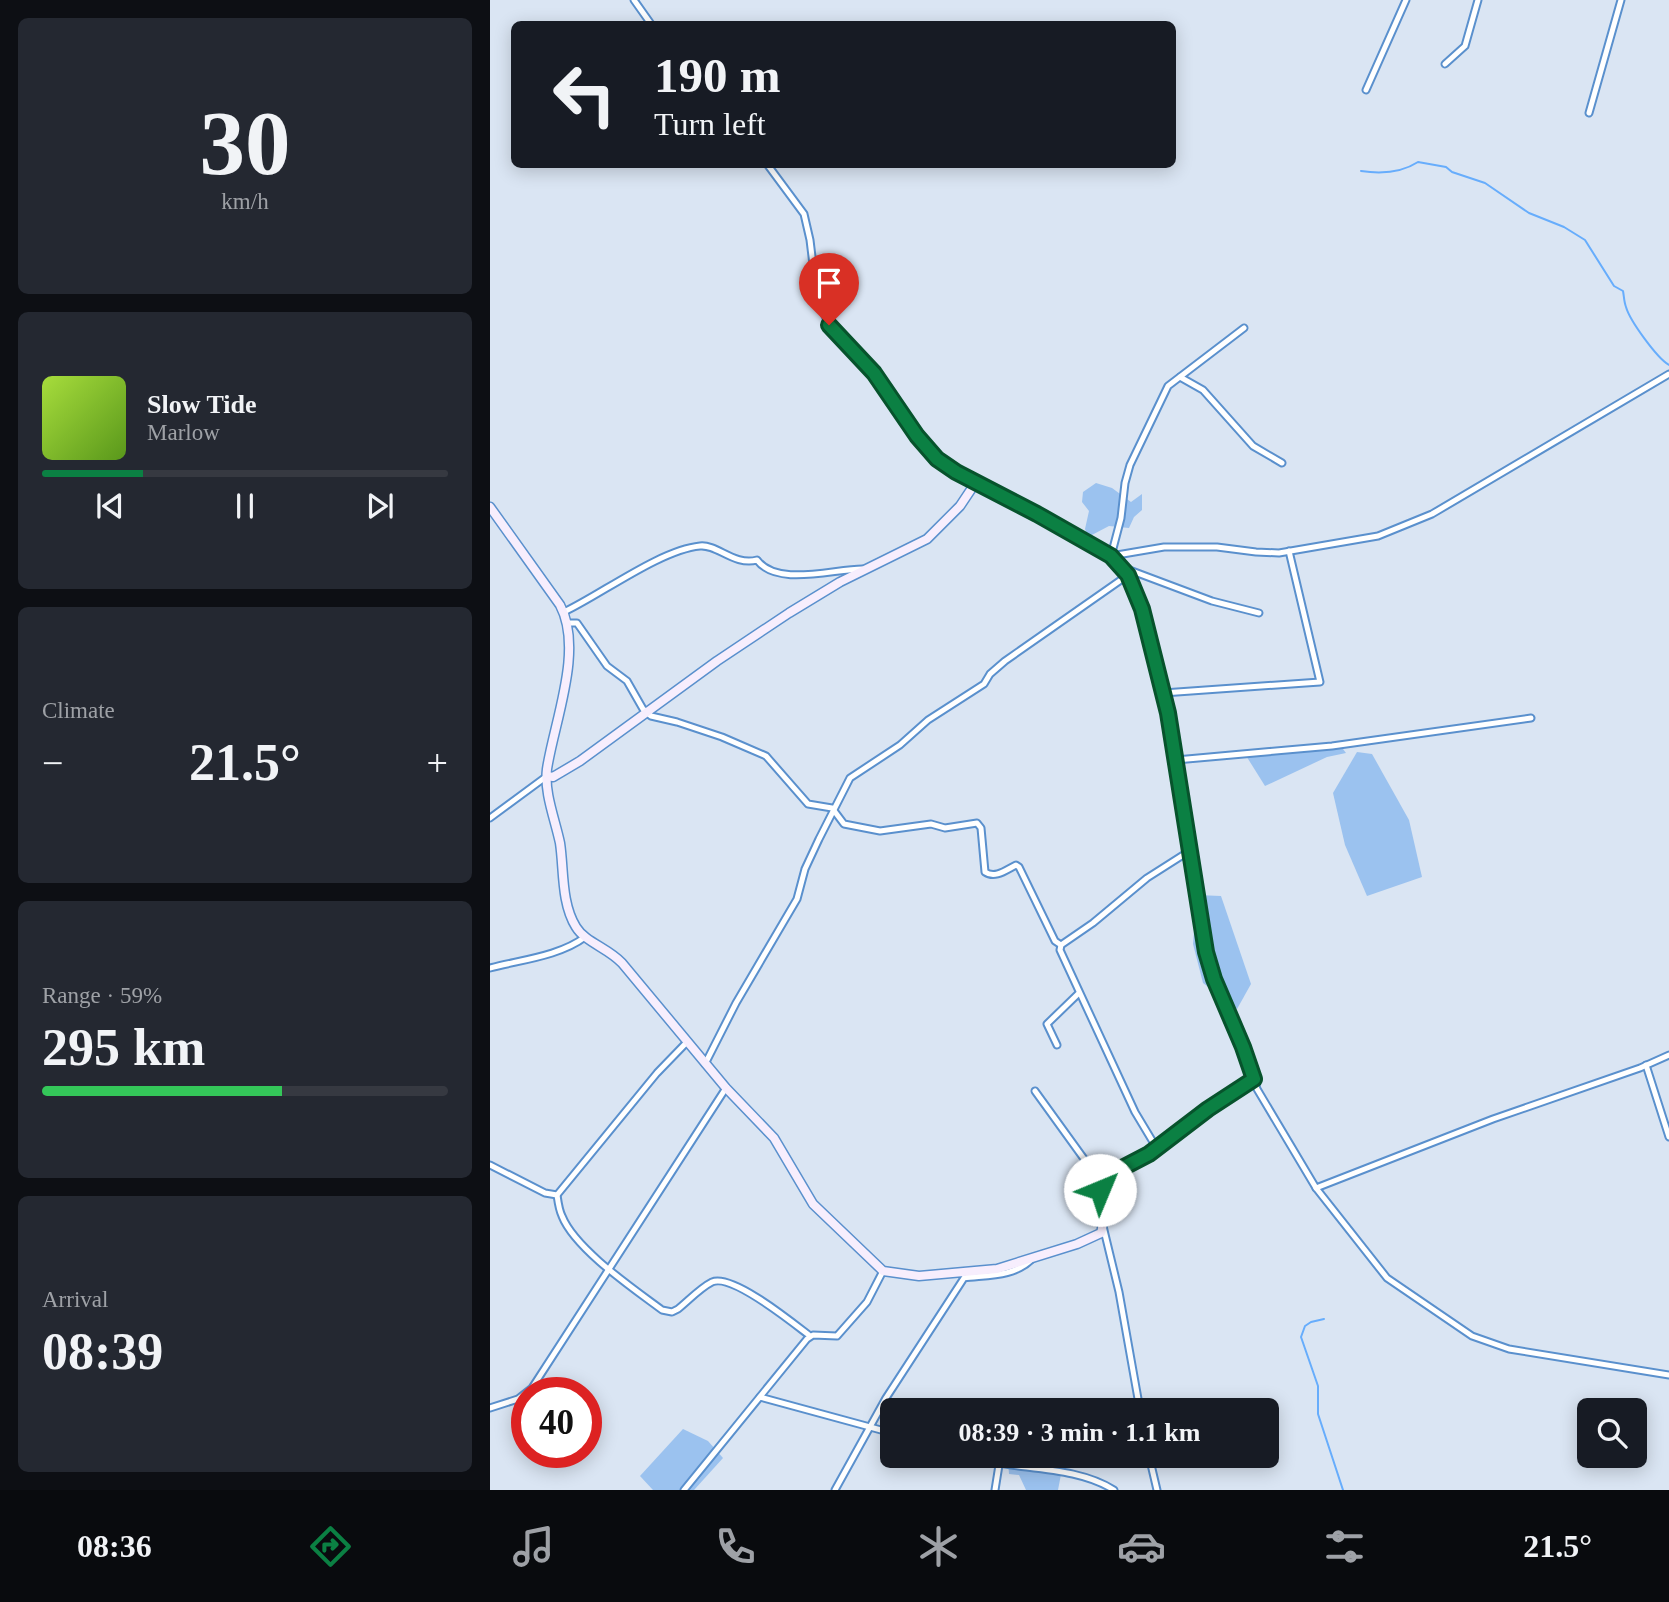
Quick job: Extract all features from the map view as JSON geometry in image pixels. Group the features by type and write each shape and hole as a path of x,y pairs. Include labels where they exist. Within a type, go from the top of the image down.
{"street":[{"path":"634,0 650,21"},
{"path":"1366,90 1406,0"},
{"path":"1445,64 1465,46 1478,0"},
{"path":"1589,113 1620,0"},
{"path":"770,168 804,214 817,298 829,325 874,373 930,452 947,466 1111,556 1128,575 1142,609 1163,693 1209,965 1268,1109 1316,1188 1387,1278 1472,1336 1509,1349 1669,1375"},
{"path":"1111,556 1130,465 1168,386 1244,328"},
{"path":"1111,556 1164,547 1289,551 1378,536 1432,514 1669,374"},
{"path":"1180,377 1203,390 1253,446 1282,463"},
{"path":"490,818 547,776 553,777 562,772 789,613 841,582 927,539 960,506 976,482"},
{"path":"490,507 564,612 567,623 569,642 565,684 547,776 569,912 585,937 612,952 705,1064 781,1147 813,1204 883,1271 919,1276 997,1269 1077,1244 1101,1233 1103,1226"},
{"path":"564,612 649,565 702,545 741,560 757,560 767,569 790,575 867,570"},
{"path":"1163,693 1320,682 1289,551"},
{"path":"1121,567 1212,601 1259,613"},
{"path":"705,1064 736,1003 797,898 812,853 850,778 900,745 928,720 984,684 990,674 1005,661 1128,575"},
{"path":"567,623 577,623 607,666 627,681 643,709 655,719 689,726 766,756 808,804 832,807 844,824 880,831 931,824 945,828 977,823 981,828 985,872 989,875 997,874 1016,865 1055,940 1061,945"},
{"path":"1176,760 1332,746 1531,718"},
{"path":"1156,1147 1135,1112 1060,950 1061,945 1093,923 1147,878 1191,850"},
{"path":"490,968 553,952 576,944 585,937"},
{"path":"1057,1045 1047,1024 1079,993"},
{"path":"557,1195 657,1073 687,1042"},
{"path":"1316,1188 1493,1119 1669,1055"},
{"path":"1646,1065 1669,1137"},
{"path":"1100,1181 1112,1171 1149,1154 1208,1109 1254,1079"},
{"path":"490,1408 518,1399 532,1388 726,1088"},
{"path":"1035,1091 1100,1181 1103,1226 1119,1292 1138,1398"},
{"path":"490,1165 545,1193 557,1195"},
{"path":"557,1195 562,1217 574,1235 609,1270 668,1312 678,1310 709,1283 724,1282 758,1297 810,1336 838,1336 867,1302 883,1271"},
{"path":"835,1490 907,1365 964,1278 1006,1274 1025,1267 1032,1259"},
{"path":"684,1490 810,1336"},
{"path":"760,1397 880,1430"},
{"path":"995,1490 999,1468"},
{"path":"1024,1468 1073,1474 1099,1481 1114,1490"},
{"path":"1152,1468 1157,1490"}],"shaded area":[{"path":"1096,483 1112,488 1131,502 1142,494 1142,510 1134,517 1129,528 1109,526 1088,537 1085,529 1089,511 1082,502 1083,492"},
{"path":"1340,745 1346,753 1327,757 1265,786 1245,754"},
{"path":"1357,752 1372,754 1409,820 1422,877 1367,896 1345,845 1333,793"},
{"path":"1197,895 1221,896 1251,984 1237,1009 1203,983 1193,944"},
{"path":"683,1429 708,1441 723,1458 694,1490 653,1490 640,1476"},
{"path":"1009,1468 1062,1468 1058,1490 1026,1490 1019,1475 1009,1474"}],"waterway":[{"path":"1361,171 1391,172 1418,162 1446,167 1452,172 1485,183 1529,213 1564,227 1585,240 1614,286 1623,291 1626,307 1638,330 1669,365"},
{"path":"1324,1319 1305,1326 1301,1337 1318,1386 1318,1414 1343,1490"}],"route":[{"path":"829,325 888,390 917,436 937,459 1117,560 1128,575 1142,609 1168,713 1209,965 1254,1079 1208,1109 1149,1154 1112,1171 1100,1181 1100,1190"}]}
